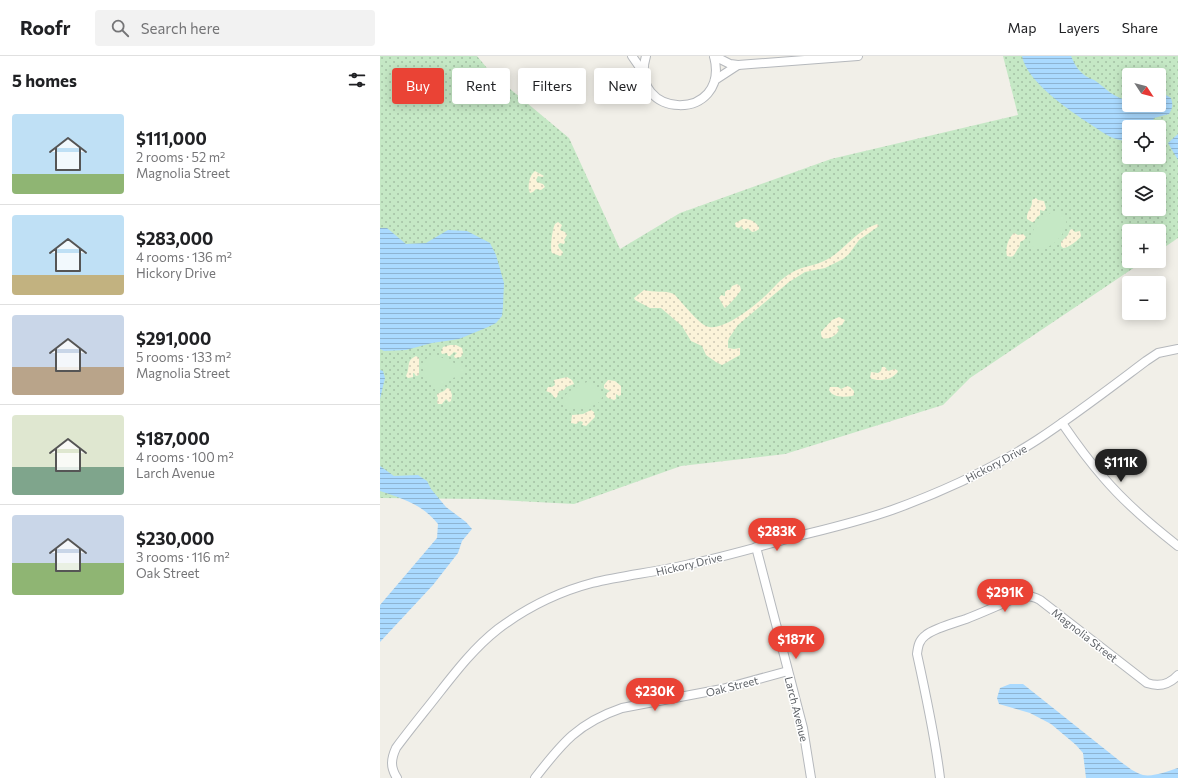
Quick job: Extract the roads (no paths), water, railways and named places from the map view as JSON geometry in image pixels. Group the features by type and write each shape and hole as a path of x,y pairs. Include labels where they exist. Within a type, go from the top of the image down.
{"street":[{"path":"632,56 640,68"},
{"path":"644,68 646,56"},
{"path":"651,92 666,104 674,106 683,106 699,101 708,92 715,80 716,68 714,56"},
{"path":"714,56 730,64 738,65 858,56"},
{"path":"715,80 738,65"},
{"name":"Hickory Drive","path":"397,778 391,765 391,758 396,748 463,663 483,642 518,615 560,594 591,584 693,564 756,548 855,522 929,496 1001,461 1035,441 1062,423 1146,360 1158,354 1178,349"},
{"path":"1062,423 1084,454 1117,493 1178,546"},
{"name":"Larch Avenue","path":"756,548 803,728 811,778"},
{"name":"Magnolia Street","path":"940,778 931,712 917,654 918,646 921,640 926,634 932,631 973,616 1020,596 1034,596 1147,683 1154,686 1160,686 1173,681 1178,675"},
{"name":"Oak Street","path":"535,778 559,747 571,736 584,725 606,713 622,708 722,688 788,671"}],"water":[{"path":"1022,56 1071,56 1077,68 1084,75 1122,99 1122,112 1166,112 1166,95 1171,98 1171,110 1169,114 1154,118 1153,120 1122,120 1122,140 1119,140 1103,133 1061,103 1040,85 1025,66"},
{"path":"1178,134 1178,160 1168,143"},
{"path":"380,228 387,228 406,244 426,243 448,230 467,231 490,243 496,255 504,283 502,316 496,323 459,339 432,343 406,350 384,351 380,349"},
{"path":"380,370 383,371 385,378 380,399"},
{"path":"380,466 394,476 418,475 427,481 431,489 446,507 466,522 472,529 462,541 458,553 433,585 380,642 380,605 437,538 438,524 432,517 412,503 380,491"},
{"path":"1010,684 1023,684 1134,771 1143,775 1152,775 1178,768 1178,778 1086,778 1083,753 1076,745 1051,724 1030,713 999,704 997,698 1000,688"}]}
